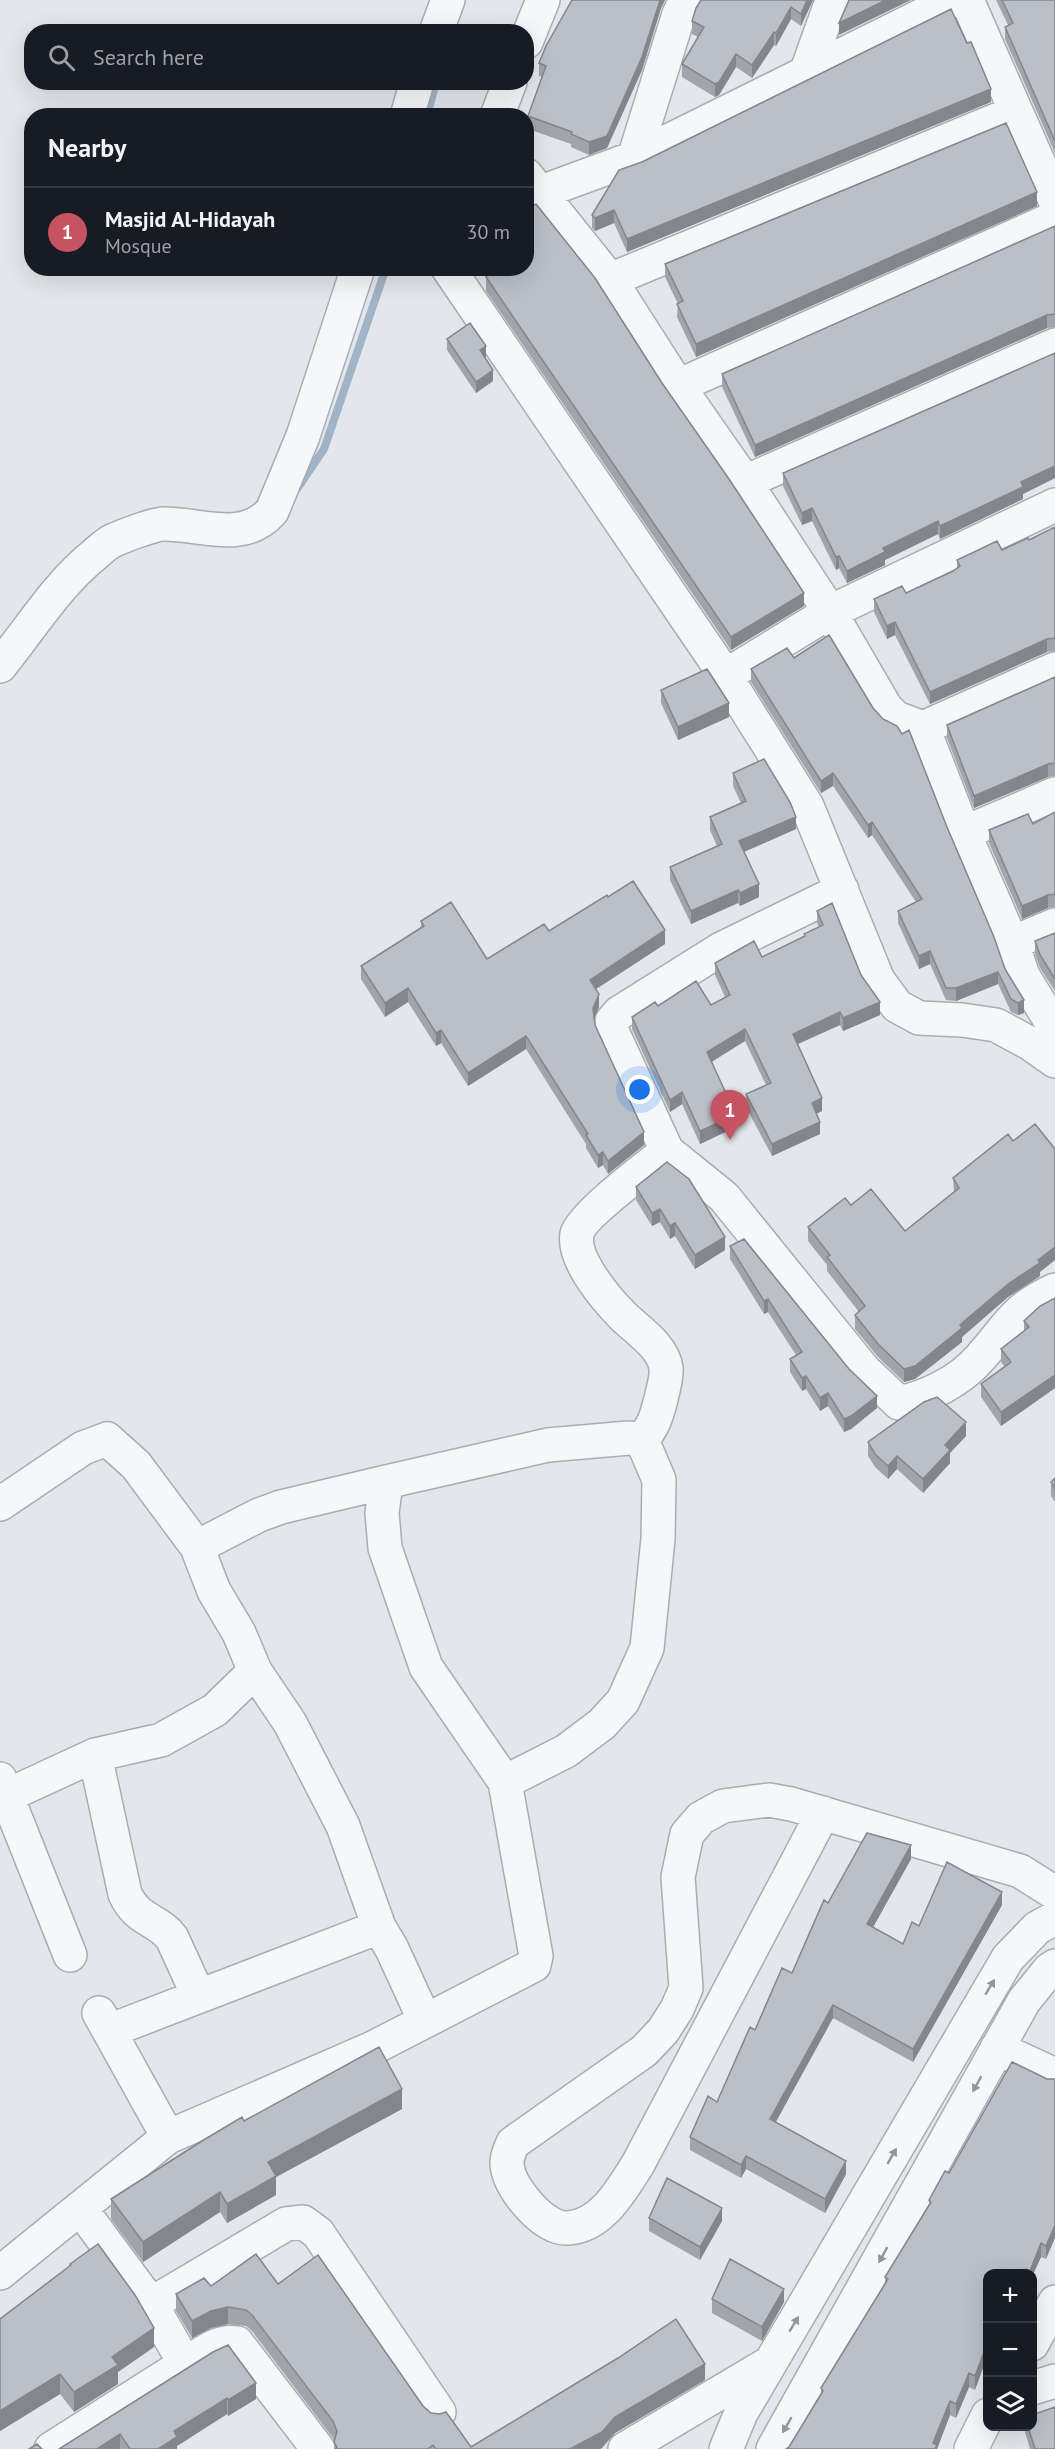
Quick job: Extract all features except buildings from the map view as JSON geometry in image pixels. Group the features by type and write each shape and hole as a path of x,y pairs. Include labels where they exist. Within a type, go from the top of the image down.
{"street":[{"path":"439,24 447,0"},
{"path":"533,24 543,0"},
{"path":"634,158 679,14 686,0"},
{"path":"806,73 829,9 835,0"},
{"path":"534,184 634,158 953,0"},
{"path":"967,0 1055,200"},
{"path":"409,108 415,90"},
{"path":"499,108 507,90"},
{"path":"610,280 1016,111"},
{"path":"534,185 610,280 678,386 745,482 830,612 886,708 896,718 923,728 1055,669"},
{"path":"678,386 1055,218"},
{"path":"0,666 47,603 77,569 111,541 162,523 233,531 253,527 268,516 303,436 355,276"},
{"path":"453,276 725,676 807,806 878,980 897,1006 920,1018 962,1020 996,1025 1031,1044 1055,1061"},
{"path":"745,482 1055,345"},
{"path":"725,676 830,612 1055,505"},
{"path":"923,728 964,833 1012,943 1023,976 1055,1028"},
{"path":"964,833 1055,794"},
{"path":"842,890 721,949 619,1013 612,1021 612,1031 668,1150 724,1197 864,1370 899,1403 921,1399 939,1390 978,1360 1012,1317 1033,1300 1055,1290"},
{"path":"1012,943 1055,925"},
{"path":"505,1782 566,1751 602,1724 623,1701 647,1648 658,1539 659,1480 648,1432 665,1385 666,1366 658,1349 621,1314 587,1271 578,1252 577,1233 584,1223 622,1186 668,1150"},
{"path":"197,1547 259,1515 281,1507 548,1445 629,1438 648,1432"},
{"path":"0,1504 83,1448 107,1439 136,1465 197,1547 214,1591 239,1633 255,1671 290,1724 343,1826 379,1927 392,1949 424,2021"},
{"path":"0,2273 168,2137 374,2048 530,1969 537,1961 505,1782 426,1666 385,1548 382,1513 386,1482"},
{"path":"70,1955 2,1789 17,1791 95,1755 160,1740 216,1710 255,1671"},
{"path":"95,1755 125,1894 137,1914 166,1931 172,1938 198,1995"},
{"path":"823,1813 626,2183 609,2205 595,2218 567,2229 551,2226 523,2199 513,2185 507,2169 507,2155 513,2144 644,2051 663,2031 677,2009 686,1988 678,1877 687,1834 702,1818 723,1806 750,1801 780,1802 823,1813 1020,1871 1055,1893"},
{"path":"726,2449 741,2413 1008,1958 1037,1928 1055,1918"},
{"path":"168,2137 104,2022 198,1995 379,1927"},
{"path":"773,2449 1024,2001 1055,1966"},
{"path":"997,2048 1055,2075"},
{"path":"80,2208 151,2304 185,2364"},
{"path":"151,2304 286,2224 303,2222 318,2233 439,2412"},
{"path":"1037,2335 1055,2302"},
{"path":"51,2449 218,2344 230,2341 237,2343 318,2449"},
{"path":"625,2449 772,2362 817,2372"},
{"path":"1037,2386 1055,2381"},
{"path":"971,2449 983,2424"}],"waterway":[{"path":"429,108 434,90"},
{"path":"297,489 324,449 383,276"}],"place":[{"name":"Masjid Al-Hidayah","path":"730,1140"}]}
